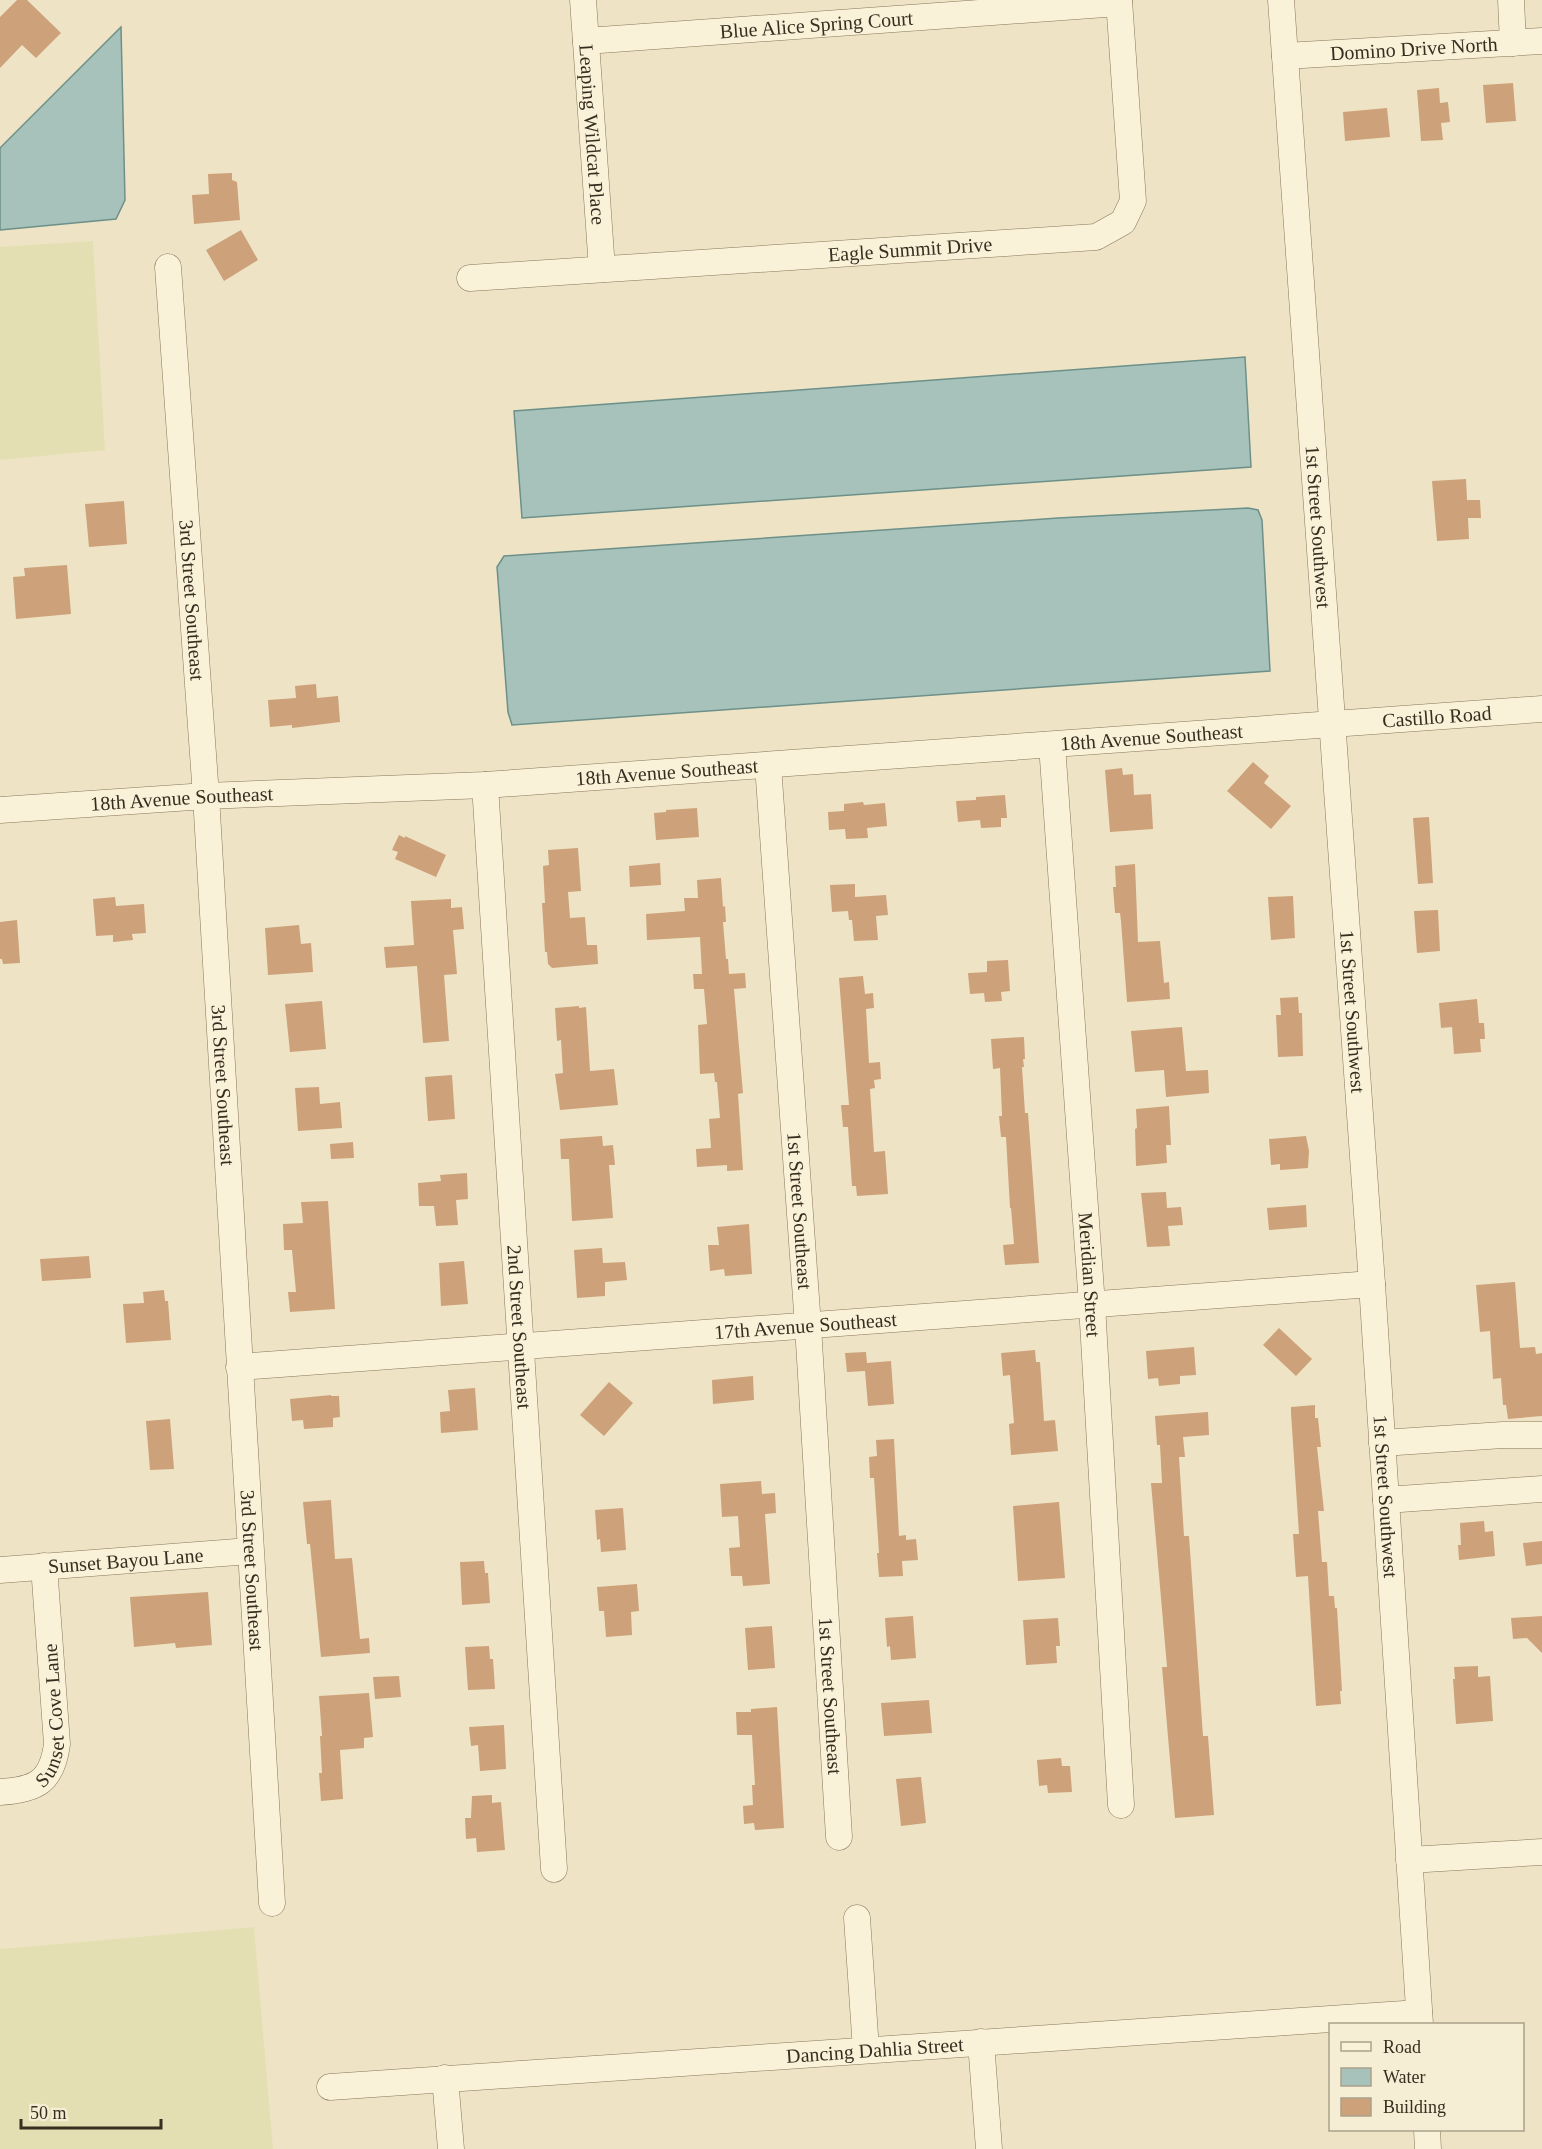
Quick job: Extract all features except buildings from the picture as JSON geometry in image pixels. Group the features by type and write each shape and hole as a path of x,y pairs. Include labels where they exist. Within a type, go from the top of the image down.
{"street":[{"name":"Leaping Wildcat Place","path":"583,0 602,269"},
{"name":"1st Street Southwest","path":"1281,0 1372,1284 1420,2019"},
{"path":"1511,0 1514,43"},
{"name":"Blue Alice Spring Court","path":"586,41 1119,2"},
{"name":"Eagle Summit Drive","path":"470,278 1096,237 1123,222 1133,201 1119,2"},
{"name":"Domino Drive North","path":"1285,56 1542,41"},
{"name":"3rd Street Southeast","path":"168,267 206,796 272,1903"},
{"name":"Castillo Road","path":"1332,724 1542,709"},
{"name":"18th Avenue Southeast","path":"0,810 206,796 485,785 1332,724"},
{"name":"Meridian Street","path":"1052,745 1092,1305 1121,1805"},
{"name":"1st Street Southeast","path":"768,765 808,1326 840,1837"},
{"name":"2nd Street Southeast","path":"485,785 554,1869"},
{"name":"17th Avenue Southeast","path":"239,1367 1372,1284"},
{"path":"1382,1443 1503,1435 1542,1436"},
{"path":"1386,1500 1542,1489"},
{"name":"Sunset Bayou Lane","path":"0,1570 250,1551"},
{"name":"Sunset Cove Lane","path":"0,1792 21,1791 33,1787 51,1770 55,1757 57,1744 44,1566"},
{"path":"1409,1860 1542,1852"},
{"path":"857,1918 866,2050"},
{"name":"Dancing Dahlia Street","path":"1347,2023 1420,2019"},
{"name":"Dancing Dahlia Street","path":"330,2086 866,2050 1329,2024"},
{"path":"981,2043 989,2149"},
{"path":"446,2078 451,2149"},
{"path":"1427,2131 1428,2149"}],"shaded area":[{"path":"93,241 105,450 0,460 0,247"},
{"path":"254,1927 273,2149 0,2149 0,1949"}],"water":[{"path":"121,27 125,200 116,219 0,230 0,148"},
{"path":"1245,357 1251,467 522,518 514,411"},
{"path":"1248,508 1258,510 1262,520 1270,671 512,725 508,712 497,567 504,556 1058,518"}]}
